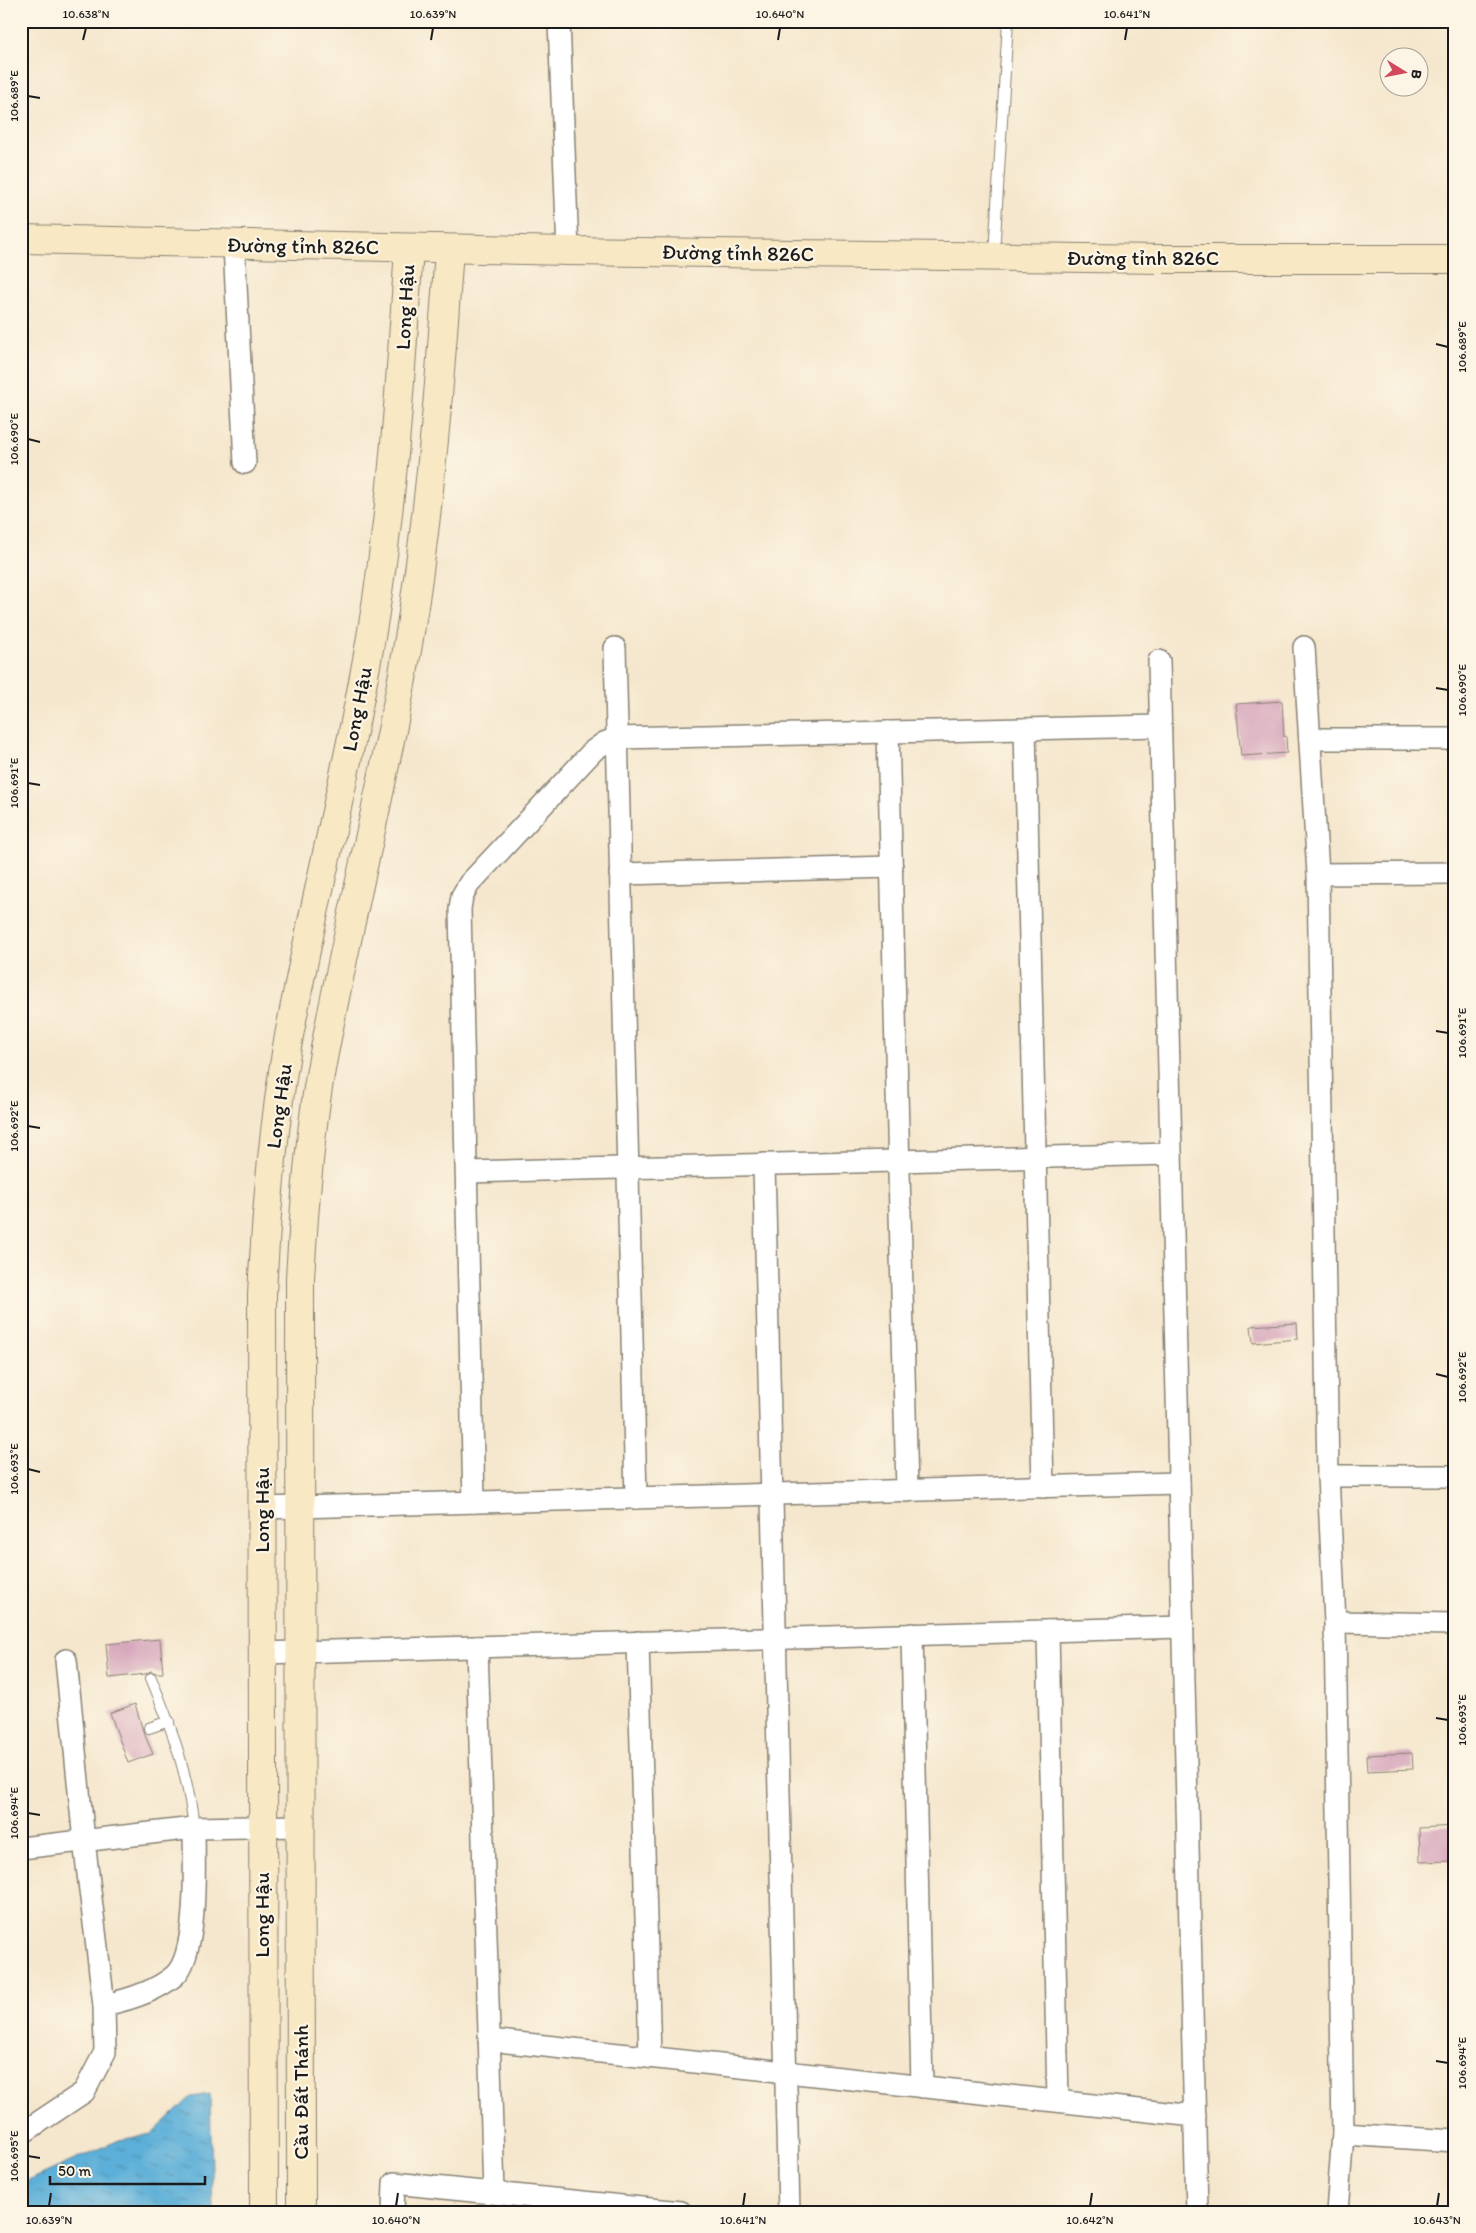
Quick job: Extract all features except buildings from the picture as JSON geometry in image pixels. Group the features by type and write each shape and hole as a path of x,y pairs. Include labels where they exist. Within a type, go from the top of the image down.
{"main road":[{"name":"Đường tỉnh 826C","path":"21,239 449,249 994,257 1455,259"},
{"name":"Long Hậu","path":"262,1974 262,1296 265,1232 278,1107 287,1044 364,675 375,606 397,424 408,248"},
{"name":"Long Hậu","path":"300,1973 300,1278 304,1210 320,1076 399,696 416,597 442,353 449,249"},
{"name":"Cầu Đất Thánh","path":"300,1973 301,2212"},
{"name":"Cầu Đất Thánh","path":"262,1974 264,2212"}],"street":[{"path":"559,21 568,251"},
{"path":"234,245 245,463"},
{"path":"1304,647 1318,874 1328,1476 1335,1622 1343,2134 1337,2212"},
{"path":"614,648 636,1498"},
{"path":"1159,661 1197,2212"},
{"path":"474,1502 460,909 462,896 470,884 592,751 604,742 617,738 1161,726"},
{"path":"1025,729 1044,1487"},
{"path":"888,732 907,1491"},
{"path":"1310,739 1455,739"},
{"path":"620,874 892,867"},
{"path":"1318,874 1455,872"},
{"path":"467,1172 1171,1154"},
{"path":"764,1164 789,2212"},
{"path":"1328,1476 1455,1476"},
{"path":"262,1508 1180,1483"},
{"path":"1335,1622 1455,1624"},
{"path":"262,1653 1183,1627"},
{"path":"1048,1630 1058,2101"},
{"path":"912,1634 922,2086"},
{"path":"638,1642 650,2057"},
{"path":"477,1647 494,2193"},
{"path":"21,2134 84,2092 104,2052 104,2005 84,1841 66,1660"},
{"path":"21,1848 194,1828 300,1826"},
{"path":"104,2005 146,1993 176,1976 189,1950 195,1886 194,1828"},
{"path":"489,2040 1195,2116"},
{"path":"1343,2134 1455,2141"},
{"path":"393,2212 394,2183 681,2212"}],"lane":[{"path":"994,257 1008,21"},
{"path":"151,1678 169,1721 190,1793 194,1828"},
{"path":"149,1728 169,1721"}],"water":[{"path":"210,2094 213,2212 21,2212 21,2184 119,2140 152,2134 191,2097"}]}
